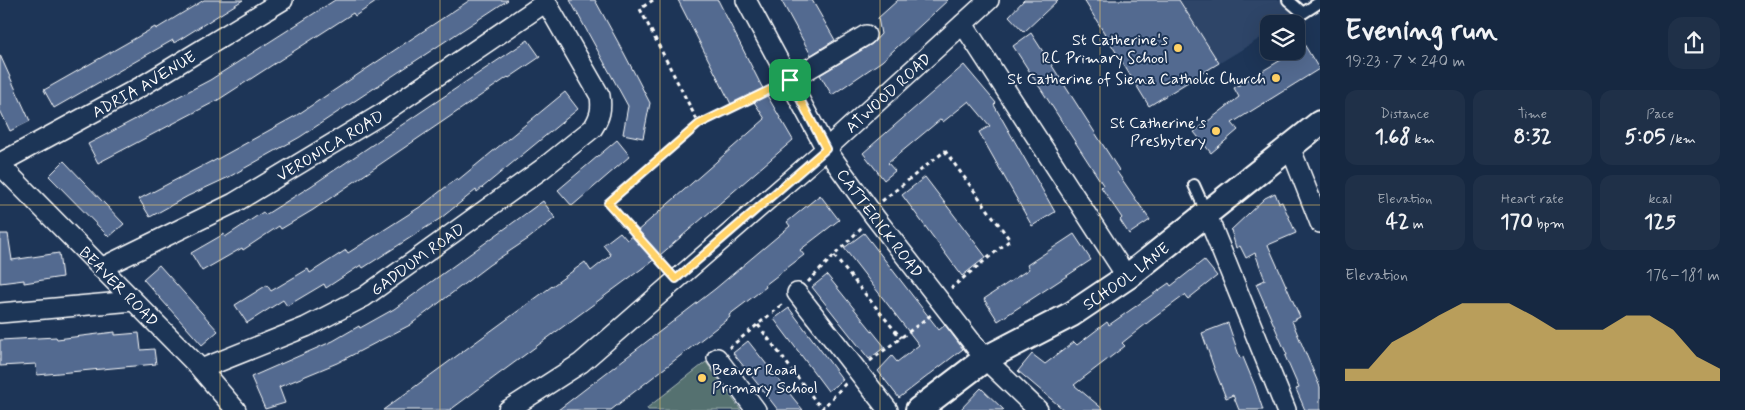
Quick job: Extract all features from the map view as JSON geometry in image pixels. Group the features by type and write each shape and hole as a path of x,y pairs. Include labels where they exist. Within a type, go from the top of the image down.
{"street":[{"name":"ADRIA AVENUE","path":"0,164 142,86 283,0"},
{"name":"CATTERICK ROAD","path":"746,0 826,149 870,211 985,359 1038,410"},
{"name":"ATWOOD ROAD","path":"508,410 581,364 826,149 988,0"},
{"name":"GADDUM ROAD","path":"201,369 306,326 364,297 415,263 565,152 593,128 599,119 602,107 600,96 545,1"},
{"name":"VERONICA ROAD","path":"101,268 242,198 380,115 545,1"},
{"path":"963,24 1127,277"},
{"path":"790,80 866,35"},
{"name":"SCHOOL LANE","path":"918,410 985,359 1072,314 1127,277 1320,123"},
{"path":"1290,147 1320,223"},
{"name":"BEAVER ROAD","path":"0,164 201,369 236,410"},
{"path":"1207,215 1286,410"},
{"path":"797,293 888,410"},
{"path":"0,313 133,300"},
{"path":"717,358 756,410"}],"lane":[{"path":"1288,0 1303,13 1320,2"},
{"path":"1194,185 1207,215"}],"path":[{"path":"653,0 640,9 699,124"},
{"path":"676,279 608,203 699,124 790,80"},
{"path":"758,325 823,409 858,371 901,338 1010,240 945,151 870,211"},
{"path":"834,256 901,338"}],"shaded area":[{"name":"St Catherine's RC Primary School","path":"1089,0 1301,0 1307,10 1298,15 1260,15 1260,38 1149,106 1085,2"}],"green space":[{"name":"Beaver Road Primary School","path":"706,362 741,410 648,410 647,408"}],"building":[{"path":"204,0 243,0 174,43 173,40 54,108 44,90 155,27 156,29"},
{"path":"335,0 379,0 355,16 353,13 218,100 98,163 88,144 210,80"},
{"path":"470,0 508,0 300,137 229,177 188,196 150,217 139,199 212,162 297,115"},
{"path":"570,0 595,0 624,53 650,103 643,138 623,134 628,106"},
{"path":"678,0 718,0 761,85 793,140 659,256 450,410 383,410 585,262 591,271 611,255 603,245 620,232 627,240 765,119 751,97 732,106"},
{"path":"781,0 812,0 835,40 811,55"},
{"path":"898,0 948,0 882,61 832,95 820,75 872,44 881,34 878,18"},
{"path":"1024,0 1058,0 1024,32 1009,16"},
{"name":"St Catherine's RC Primary School","path":"1084,0 1179,0 1219,63 1149,106"},
{"path":"1031,33 1119,170 1117,172 1150,220 1129,234 1120,220 1122,218 1101,187 1103,185 1013,46"},
{"path":"528,40 540,57 313,210 281,229 279,226 243,250 242,248 202,271 191,253 224,234 225,237 263,212 265,215 311,186"},
{"name":"St Catherine of Siena Catholic Church","path":"1305,46 1319,69 1232,123 1238,130 1211,153 1194,132 1239,97 1234,88 1281,60 1305,60"},
{"path":"0,55 30,121 10,131 0,110"},
{"path":"964,65 996,103 994,105 1055,212 1032,226 979,132 990,126 969,101 943,122 941,119 888,163 895,171 884,180 863,153"},
{"path":"565,92 578,109 477,192 476,190 441,218 363,268 361,265 326,288 324,284 287,306 283,300 247,323 235,305 267,285 271,291 308,269 310,273 346,250 348,253 423,205 457,178 458,180"},
{"path":"617,140 630,156 572,206 558,190"},
{"path":"64,161 124,224 109,237 49,176"},
{"path":"925,177 986,257 962,276 902,195"},
{"path":"1275,193 1279,203 1282,202 1296,233 1268,245 1300,317 1292,321 1320,387 1320,410 1305,410 1296,389 1299,388 1285,356 1287,355 1256,284 1265,280 1255,253 1246,258 1240,246 1236,248 1231,230 1265,198"},
{"path":"820,195 839,220 800,250 804,255 729,315 730,317 611,410 558,410 715,289 790,226 787,222"},
{"path":"543,201 555,218 528,239 489,265 410,325 337,363 279,387 285,403 265,409 251,377 333,341 394,309"},
{"path":"864,233 939,330 945,325 963,349 899,398 878,371 892,356 897,362 919,345 844,248"},
{"path":"0,234 8,234 12,260 59,253 62,277 24,283 24,280 0,283"},
{"path":"1074,234 1091,260 998,321 984,299 1029,269 1027,265"},
{"path":"1204,260 1217,276 1188,299 1185,295 1151,320 1122,343 1125,346 1074,385 1104,410 1064,410 1018,371 1032,354 1045,364 1074,342 1077,345 1107,322 1109,325 1169,283 1171,286"},
{"path":"159,265 218,331 202,345 143,279"},
{"path":"827,275 885,347 869,359 812,287"},
{"path":"789,308 843,380 828,391 774,319"},
{"path":"1228,323 1240,358 1243,357 1263,410 1239,410 1233,395 1226,398 1202,333"},
{"path":"115,332 115,335 139,333 141,350 154,349 156,364 37,375 36,364 0,366 0,340 56,337 57,339"},
{"path":"748,341 803,410 778,410 733,353"},
{"path":"981,388 1004,410 960,410"}],"place":[{"name":"St Catherine's RC Primary School","path":"1178,48"},
{"name":"St Catherine of Siena Catholic Church","path":"1276,78"},
{"name":"St Catherine's Presbytery","path":"1216,131"},
{"name":"Beaver Road Primary School","path":"702,378"}],"route":[{"path":"790,80 826,149 676,279 608,203 699,124 790,80"}]}
